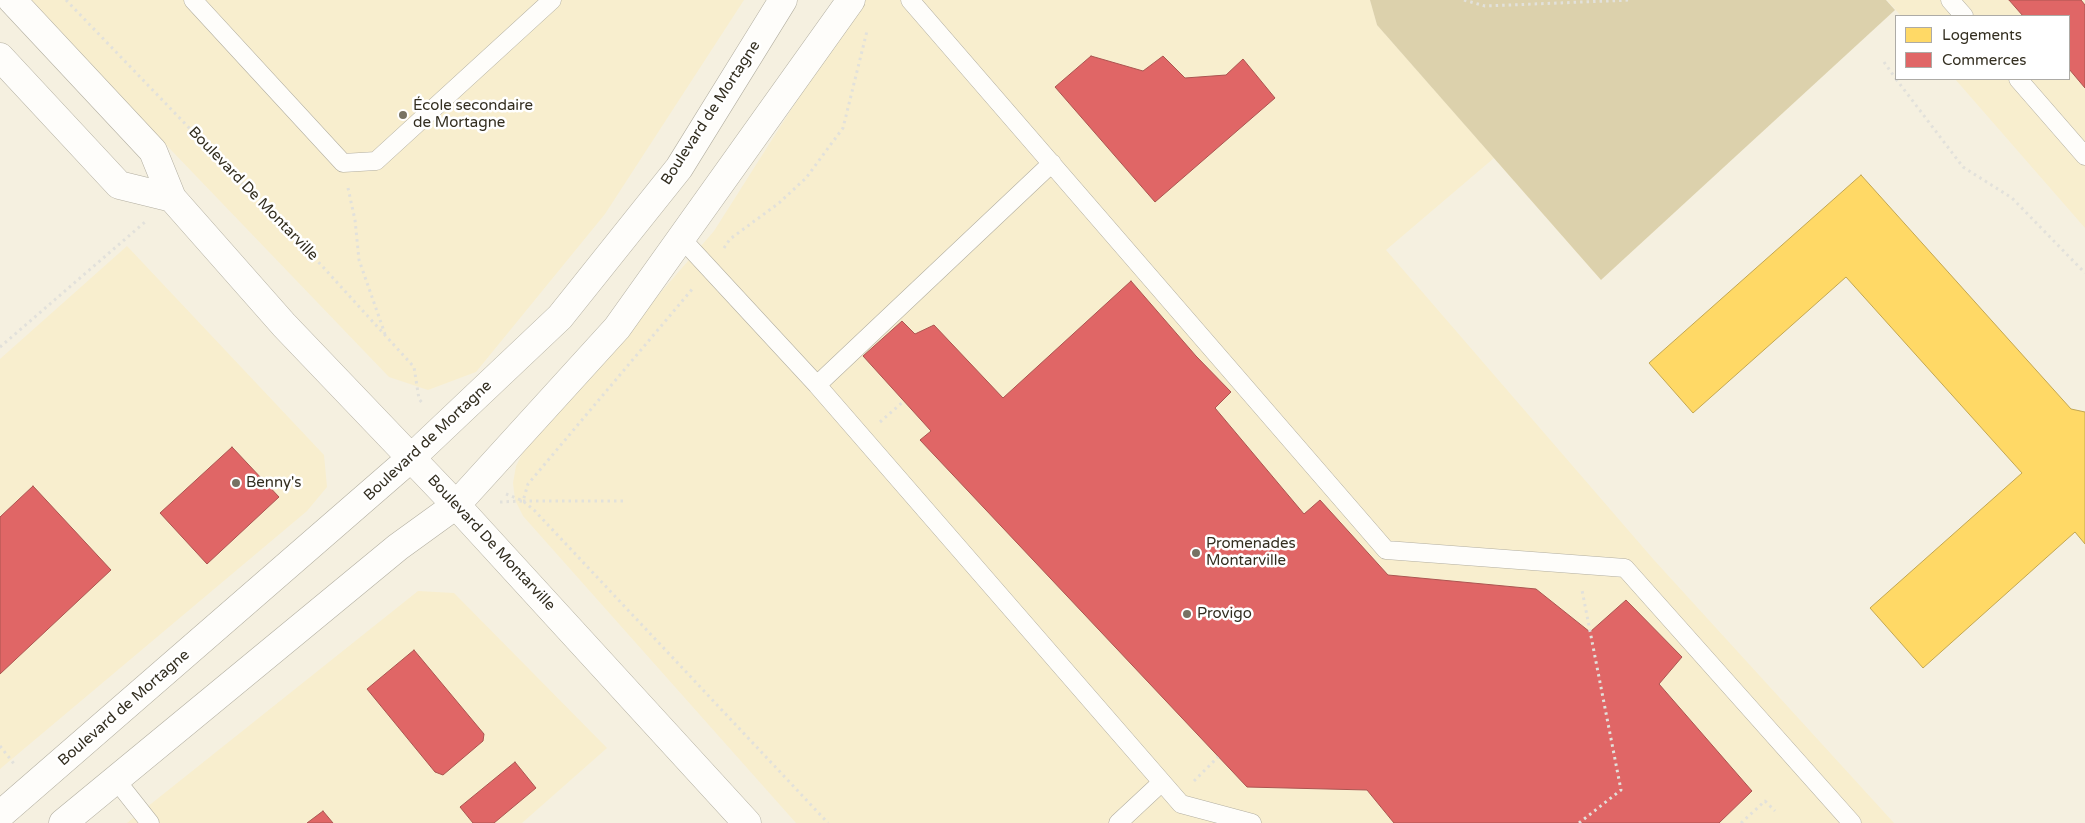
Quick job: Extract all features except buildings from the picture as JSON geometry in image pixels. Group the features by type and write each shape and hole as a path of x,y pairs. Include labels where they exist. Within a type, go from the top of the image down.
{"street":[{"name":"Boulevard De Montarville","path":"12,0 153,151 172,198 284,325 456,505 747,823"},
{"name":"Boulevard de Mortagne","path":"0,816 411,458 560,317 678,168 783,0"},
{"path":"63,823 398,547 456,505 617,328 852,0"},
{"path":"0,57 119,185 172,198"}],"lane":[{"path":"193,0 343,163 376,161 552,0"},
{"path":"910,0 1386,550 1625,568 1852,823"},
{"path":"1950,0 1963,15"},
{"path":"2019,80 2085,156"},
{"path":"817,384 1052,163"},
{"path":"682,239 817,384 1176,799 1182,804 1252,823"},
{"path":"116,780 150,823"},
{"path":"1118,823 1162,782"}],"path":[{"name":"Boulevard De Montarville","path":"66,0 323,267 414,367 419,399"},
{"path":"1464,0 1485,6 1631,0"},
{"path":"721,252 730,239 779,203 806,178 843,128 870,22"},
{"path":"1884,62 1895,78"},
{"path":"1897,80 1963,167 2012,198 2085,273"},
{"path":"343,163 355,220 359,260 386,336"},
{"path":"0,347 172,198"},
{"path":"523,501 528,484 690,293"},
{"path":"862,438 904,401"},
{"path":"508,496 523,501 554,531 828,823"},
{"path":"456,505 523,501 625,502"},
{"path":"1577,564 1620,790 1579,823"},
{"path":"1176,799 1218,757"},
{"path":"1740,823 1765,801 1775,811"}],"shaded area":[{"name":"École secondaire de Mortagne","path":"27,0 744,0 605,214 476,372 428,390 389,377"},
{"path":"866,0 1370,0 1377,25 1494,158 1386,250 1654,560 1894,823 796,823 523,516 515,500 513,483 516,466 524,450 714,231 832,45"},
{"path":"1370,0 1886,0 1895,10 1601,280 1377,25"},
{"path":"1887,0 2085,0 2085,228 1956,80 2070,80 2070,15 1900,15"},
{"path":"127,246 324,455 327,487 307,511 0,769 0,359"},
{"path":"418,591 454,593 607,748 522,823 127,823"}],"place":[{"name":"École secondaire de Mortagne","path":"403,115"},
{"name":"Benny's","path":"236,483"},
{"name":"Promenades Montarville","path":"1196,553"},
{"name":"Provigo","path":"1187,614"}]}
